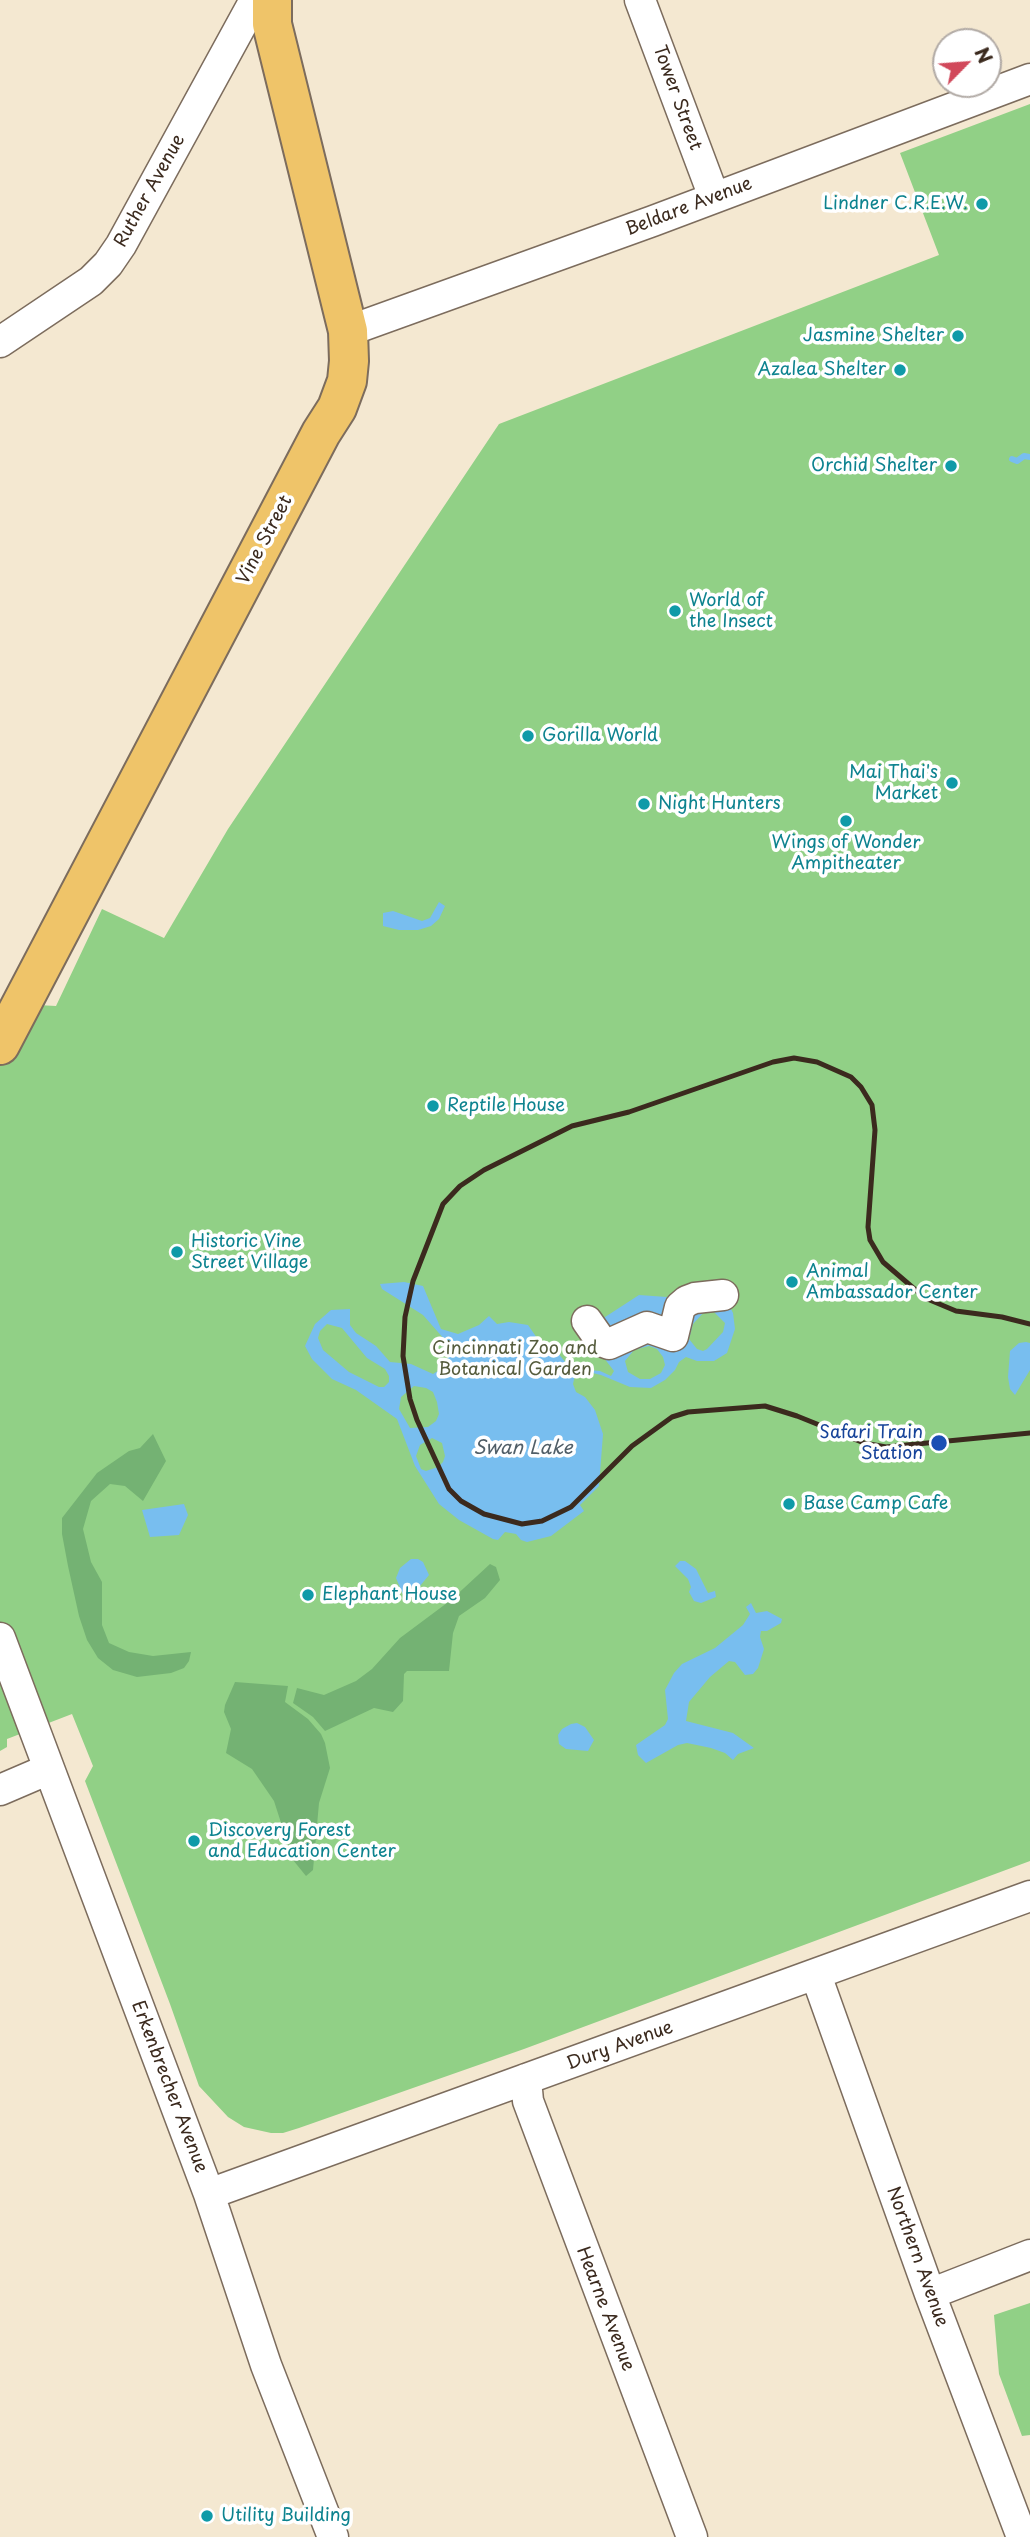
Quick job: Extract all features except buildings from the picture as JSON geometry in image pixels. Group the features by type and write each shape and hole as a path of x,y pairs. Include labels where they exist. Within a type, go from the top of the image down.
{"main road":[{"name":"Vine Street","path":"0,1045 315,445 337,408 346,380 349,361 348,331 272,24 272,0"}],"street":[{"name":"Ruther Avenue","path":"0,342 91,281 108,264 121,245 255,0"},
{"name":"Tower Street","path":"640,0 714,197"},
{"name":"Beldare Avenue","path":"348,331 653,221 1030,79"},
{"path":"587,1321 601,1341 609,1344 647,1327 673,1336 680,1307 687,1301 723,1295"},
{"name":"Erkenbrecher Avenue","path":"0,1638 209,2194 266,2365 333,2537"},
{"path":"0,1790 49,1769"},
{"name":"Dury Avenue","path":"209,2194 1030,1896"},
{"name":"Northern Avenue","path":"816,1975 930,2294 1022,2537"},
{"name":"Hearne Avenue","path":"526,2079 528,2101 692,2537"},
{"path":"930,2294 1030,2255"}],"green space":[{"name":"Cincinnati Zoo and Botanical Garden","path":"1030,104 1030,1861 524,2049 299,2128 283,2133 271,2133 244,2127 228,2117 199,2086 85,1781 93,1766 72,1714 7,1739 7,1747 0,1751 0,1003 56,1006 102,909 164,938 228,829 499,424 939,255 900,153"},
{"path":"153,1434 166,1461 143,1501 125,1486 110,1484 91,1501 83,1529 91,1562 102,1582 102,1625 109,1643 129,1652 153,1656 191,1652 184,1668 171,1673 137,1677 113,1670 98,1658 87,1640 68,1566 62,1518 97,1473 129,1451 140,1448"},
{"path":"490,1564 496,1567 500,1580 485,1598 459,1616 453,1633 449,1671 407,1671 404,1674 403,1701 393,1712 374,1708 325,1731 313,1717 293,1703 297,1688 324,1695 356,1681 372,1669 400,1638 451,1600"},
{"path":"235,1682 288,1686 285,1702 308,1719 325,1743 330,1768 319,1803 313,1870 306,1876 293,1860 274,1801 252,1769 226,1753 231,1729 224,1712"},
{"path":"1030,2303 1030,2435 1022,2436 999,2374 994,2315"}],"water":[{"path":"439,902 445,906 439,919 431,926 418,930 399,930 383,926 383,913 393,911 422,921 430,918"},
{"name":"Swan Lake","path":"404,1282 423,1286 441,1329 458,1334 479,1325 489,1316 497,1324 509,1322 528,1325 544,1348 558,1353 570,1368 600,1371 611,1376 614,1371 604,1358 602,1319 639,1295 667,1297 677,1294 728,1303 733,1313 735,1329 727,1353 714,1361 697,1361 686,1357 665,1380 651,1388 630,1387 584,1371 575,1375 573,1384 576,1392 585,1397 595,1410 603,1434 599,1486 580,1505 584,1511 551,1536 527,1542 516,1534 505,1532 498,1540 459,1520 439,1504 415,1466 397,1419 356,1390 332,1379 312,1359 305,1346 315,1324 331,1310 350,1309 350,1325 356,1333 376,1346 390,1362 411,1364 433,1374 444,1367 453,1345 445,1340 423,1315 382,1289 380,1284","holes":["705,1311 713,1311 725,1323 723,1332 703,1351 697,1349 689,1339 693,1324","327,1324 342,1328 367,1358 385,1369 389,1382 384,1387 379,1387 349,1372 323,1350 318,1338 320,1331","649,1346 657,1349 665,1365 661,1373 650,1379 640,1379 628,1372 625,1361 634,1350","414,1386 433,1392 439,1414 436,1421 428,1427 410,1428 399,1409 401,1397","432,1438 442,1443 445,1456 438,1467 426,1471 421,1469 416,1456 420,1445"]},
{"path":"1019,1343 1030,1343 1030,1370 1015,1395 1010,1389 1008,1377 1010,1351"},
{"path":"184,1504 188,1515 179,1535 150,1537 142,1510"},
{"path":"411,1559 423,1562 429,1575 420,1586 404,1597 396,1578 400,1568"},
{"path":"680,1561 685,1561 696,1569 708,1593 715,1591 716,1597 701,1603 694,1601 689,1592 691,1587 688,1579 675,1566"},
{"path":"751,1603 756,1613 767,1611 782,1619 781,1623 767,1631 761,1631 764,1649 758,1668 753,1674 745,1675 735,1662 729,1661 710,1677 689,1702 686,1721 733,1733 754,1748 738,1754 733,1760 725,1753 687,1743 678,1745 646,1763 638,1755 636,1745 665,1725 668,1719 665,1690 674,1673 682,1664 715,1648 743,1625 750,1614 746,1607"},
{"path":"577,1723 585,1727 594,1740 588,1751 566,1749 559,1744 558,1735 562,1729"}],"waterway":[{"path":"1012,459 1017,461 1024,456 1030,457"}],"railway":[{"path":"1030,1324 956,1311 925,1298 883,1262 870,1240 868,1227 875,1130 872,1105 851,1077 817,1062 794,1058 773,1062 629,1112 572,1126 484,1170 460,1186 443,1204 413,1281 405,1317 403,1356 410,1399 417,1420 449,1489 461,1501 484,1514 522,1524 542,1521 571,1507 632,1446 672,1417 688,1412 765,1406 864,1443 886,1447 1030,1433"}],"place":[{"name":"Lindner C.R.E.W.","path":"982,204"},
{"name":"Jasmine Shelter","path":"958,336"},
{"name":"Azalea Shelter","path":"900,370"},
{"name":"Orchid Shelter","path":"951,466"},
{"name":"World of the Insect","path":"675,611"},
{"name":"Gorilla World","path":"528,736"},
{"name":"Mai Thai's Market","path":"952,783"},
{"name":"Night Hunters","path":"644,804"},
{"name":"Wings of Wonder Ampitheater","path":"846,821"},
{"name":"Reptile House","path":"433,1106"},
{"name":"Historic Vine Street Village","path":"177,1252"},
{"name":"Animal Ambassador Center","path":"792,1282"},
{"name":"Safari Train Station","path":"939,1443"},
{"name":"Base Camp Cafe","path":"789,1504"},
{"name":"Elephant House","path":"308,1595"},
{"name":"Discovery Forest and Education Center","path":"194,1841"},
{"name":"Utility Building","path":"207,2516"}]}
